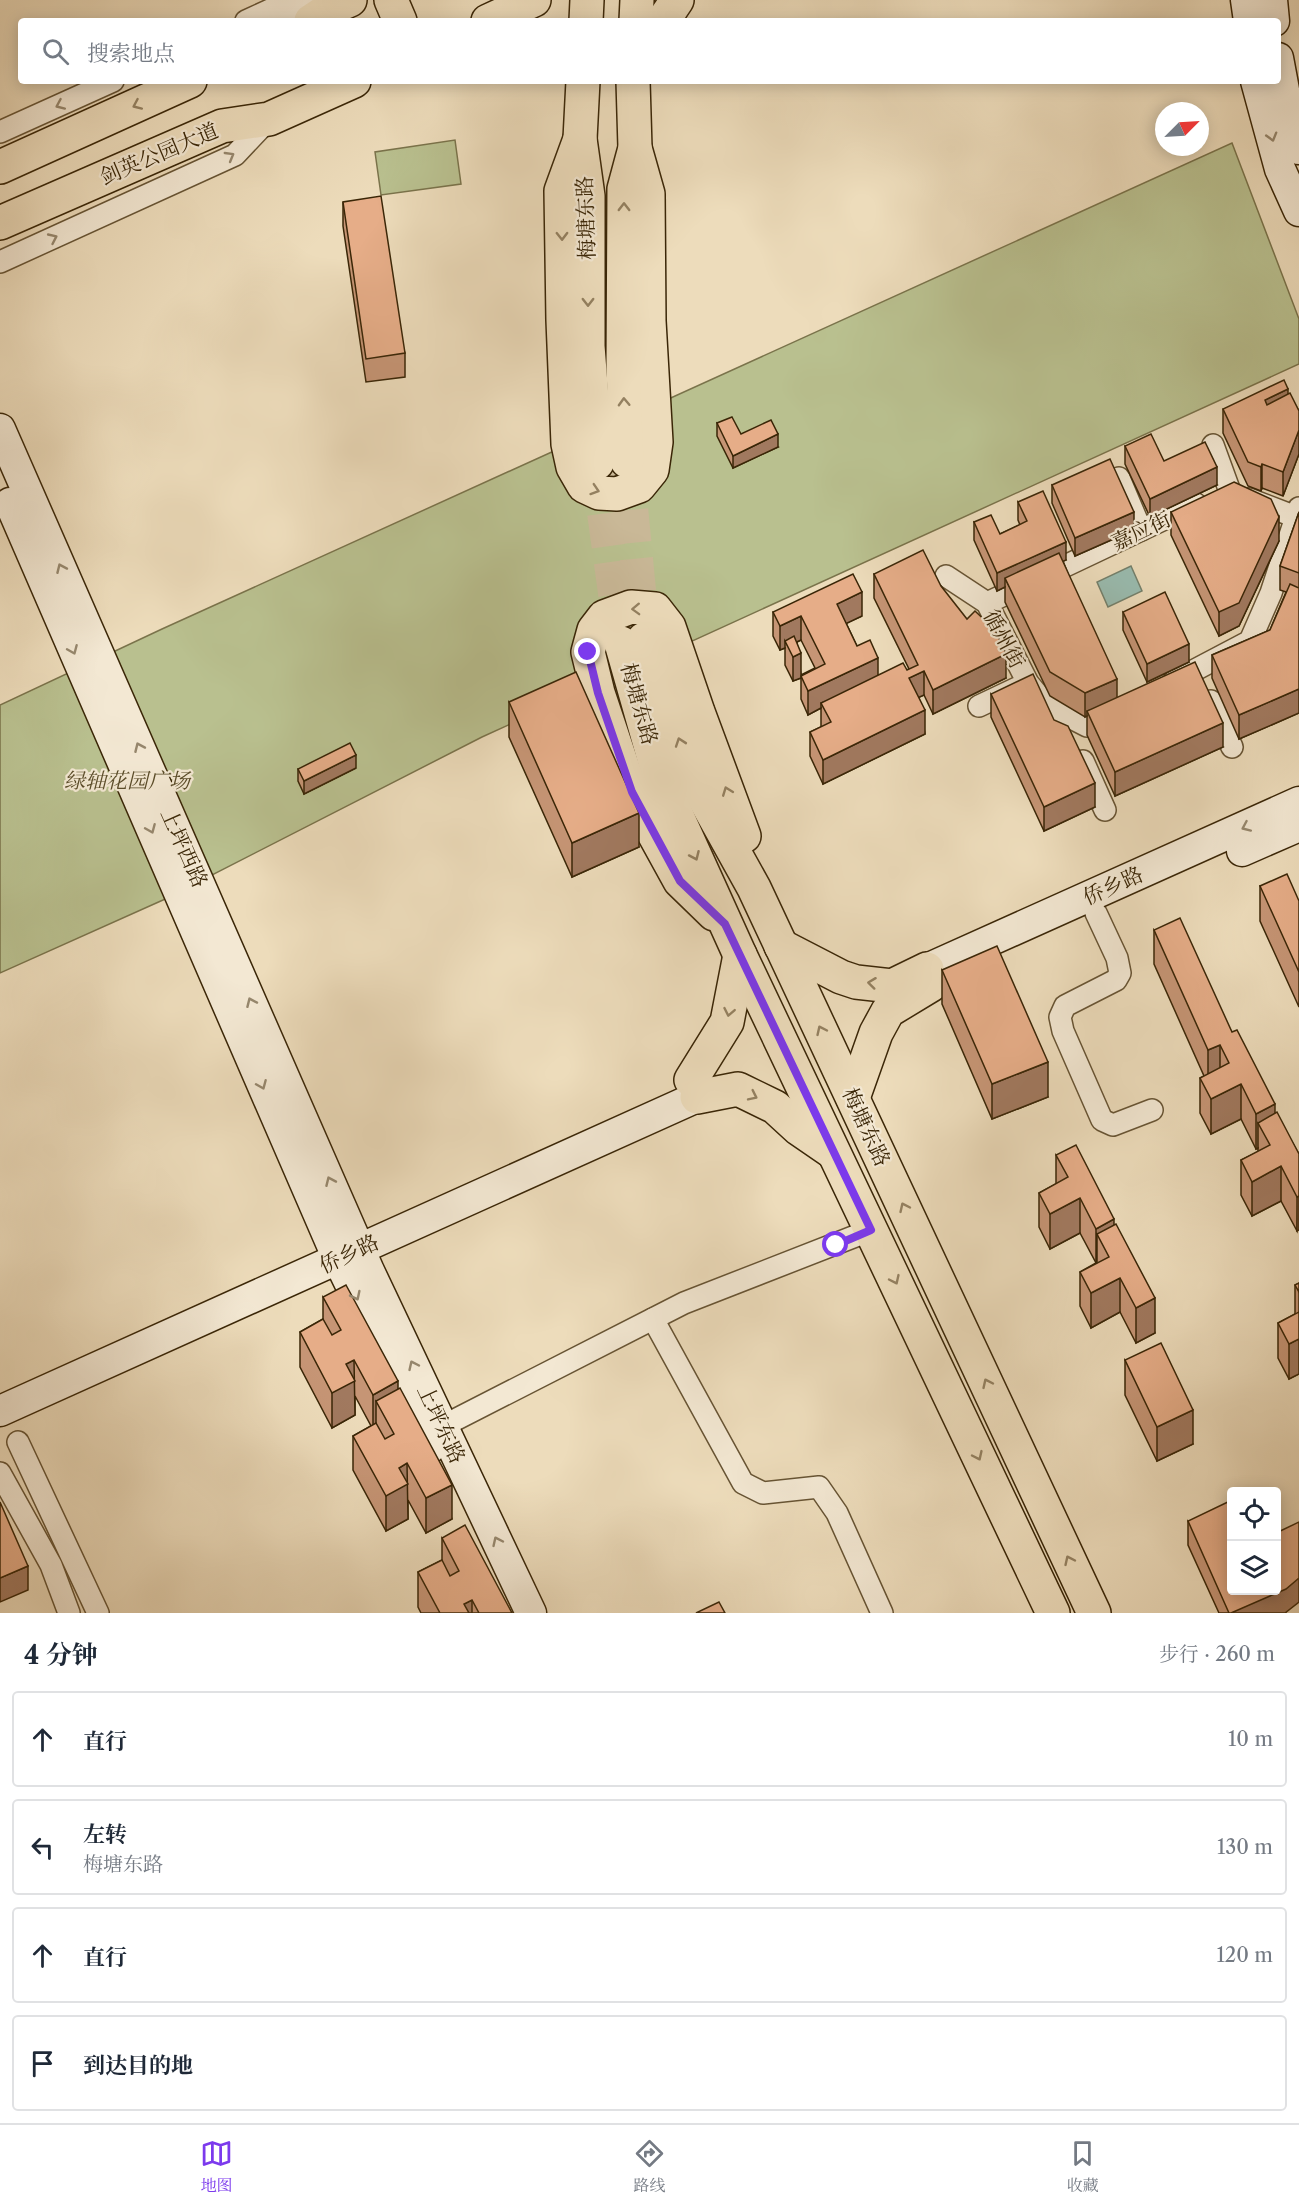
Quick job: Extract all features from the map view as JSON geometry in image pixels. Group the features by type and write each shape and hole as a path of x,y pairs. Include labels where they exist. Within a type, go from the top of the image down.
{"main road":[{"path":"391,0 399,18"},
{"path":"495,18 534,0"},
{"path":"586,18 587,0"},
{"path":"636,18 637,0"},
{"path":"665,18 677,0"},
{"path":"0,167 183,84"},
{"name":"剑英公园大道","path":"0,223 222,126 269,119 347,84"},
{"path":"566,84 582,93"},
{"name":"梅塘东路","path":"582,93 580,139 588,196 588,346 612,462 623,369 624,189 635,148 633,84"},
{"path":"580,139 561,191 568,444 573,467 584,486 599,493 617,494 639,486 652,470 656,442 649,321 648,194 635,148"},
{"path":"725,924 680,881 632,792 598,693 588,652 594,630 604,617 631,607 655,609 669,627 694,703 745,837 754,888"},
{"name":"梅塘东路","path":"1053,1613 725,924 659,776 633,641 689,771 754,888 1094,1613"},
{"path":"781,946 841,977 856,981 892,986 929,977"},
{"path":"740,955 727,1022 694,1088 738,1089 775,1107 799,1129 834,1154"},
{"path":"853,1098 876,1033 888,1011 929,977"}],"street":[{"path":"1246,0 1249,18"},
{"path":"1272,0 1274,18"},
{"path":"252,18 272,9 330,10"},
{"path":"1281,74 1288,111 1299,149"},
{"path":"0,132 106,84"},
{"path":"1257,84 1280,169 1299,211"},
{"path":"0,262 235,155 269,119"},
{"name":"上坪西路","path":"0,429 345,1247"},
{"path":"1158,689 1250,641 1280,597 1297,513 1238,495 1229,489 1213,446"},
{"path":"1119,478 1141,530"},
{"name":"上坪西路","path":"0,481 345,1247"},
{"name":"嘉应街","path":"987,603 1229,489"},
{"path":"1064,540 1075,562"},
{"name":"循州街","path":"946,576 987,603 1028,683 1046,705 1079,731"},
{"path":"979,706 1028,683"},
{"path":"1204,684 1232,747"},
{"path":"1105,810 1079,731 1128,705"},
{"name":"侨乡路","path":"929,977 1299,802"},
{"name":"侨乡路","path":"929,977 1096,913 1299,826"},
{"path":"1096,913 1116,958 1120,973 1116,980 1065,1006 1060,1017 1063,1031 1102,1120 1113,1125 1152,1110"},
{"name":"侨乡路","path":"0,1411 345,1247 694,1088"},
{"path":"447,1424 684,1303 871,1230"},
{"name":"侨乡路","path":"0,1392 345,1247"},
{"name":"上坪东路","path":"345,1247 510,1613"},
{"name":"上坪东路","path":"345,1247 531,1613"},
{"path":"653,1319 743,1483 763,1493 819,1487 837,1514 882,1613"},
{"path":"18,1442 98,1613"},
{"path":"0,1473 51,1565 69,1613"}],"green space":[{"path":"455,140 461,184 381,195 375,152"},
{"name":"绿轴花园广场","path":"1232,143 1299,319 1299,364 482,737 163,900 0,973 0,705 162,629 1203,156 1209,156 1209,153"}],"water":[{"path":"1131,566 1142,591 1108,607 1097,582"}],"building":[{"path":"381,196 405,353 366,359 343,202"},
{"path":"1284,380 1288,389 1265,400 1267,405 1290,393 1299,411 1299,430 1283,472 1262,464 1261,467 1248,462 1223,409"},
{"path":"732,417 741,434 771,420 778,434 733,456 717,423"},
{"path":"1151,434 1164,461 1205,442 1217,467 1150,499 1125,446"},
{"path":"1110,459 1134,512 1075,538 1052,485"},
{"path":"1234,482 1271,499 1279,517 1239,603 1219,612 1171,512"},
{"path":"1043,491 1066,542 997,573 974,522 991,515 1000,534 1027,521 1018,502"},
{"path":"1299,512 1299,573 1280,566"},
{"path":"923,550 941,586 967,619 975,611 995,630 1006,654 933,690 924,671 909,678 925,710 823,760 810,732 831,722 821,703 903,663 907,670 918,665 874,574"},
{"path":"1059,553 1117,679 1085,693 1050,672 1005,578"},
{"path":"853,574 862,592 837,604 857,646 870,640 878,658 808,691 801,676 825,664 801,616 780,626 773,612"},
{"path":"1290,584 1299,588 1299,689 1239,715 1212,655 1270,630"},
{"path":"1165,592 1189,644 1147,664 1123,612"},
{"path":"794,636 801,653 793,657 785,641"},
{"path":"1195,662 1223,723 1115,772 1087,711"},
{"path":"576,672 639,813 572,843 509,702"},
{"path":"1033,674 1054,720 1068,726 1095,783 1044,807 991,694"},
{"path":"350,743 356,755 304,781 298,769"},
{"path":"1287,874 1299,901 1299,972 1260,886"},
{"path":"1180,918 1232,1032 1237,1030 1275,1104 1256,1114 1241,1084 1211,1099 1200,1078 1229,1063 1220,1045 1208,1050 1154,930"},
{"path":"997,946 1048,1062 992,1084 942,970"},
{"path":"1277,1112 1299,1154 1299,1196 1297,1197 1281,1166 1252,1182 1241,1160 1270,1145 1258,1123"},
{"path":"1076,1145 1114,1219 1096,1229 1080,1198 1050,1214 1039,1193 1068,1177 1056,1155"},
{"path":"1116,1224 1155,1298 1136,1308 1120,1278 1091,1293 1080,1272 1109,1257 1097,1234"},
{"path":"346,1285 398,1381 373,1395 354,1360 346,1364 355,1381 332,1393 300,1332 323,1319 332,1335 341,1330 323,1297"},
{"path":"1299,1312 1299,1339 1289,1344 1278,1323"},
{"path":"1161,1343 1193,1410 1157,1427 1125,1360"},
{"path":"400,1388 452,1485 426,1498 407,1463 399,1468 408,1484 386,1496 353,1436 376,1423 385,1439 394,1434 376,1401"},
{"path":"0,1502 28,1566 0,1578"},
{"path":"1227,1502 1227,1595 1272,1595 1229,1613 1188,1521"},
{"path":"1299,1522 1299,1578 1281,1591 1281,1531"},
{"path":"465,1525 512,1613 479,1613 472,1600 464,1604 469,1613 440,1613 418,1572 442,1560 450,1576 459,1571 442,1538"},
{"path":"719,1602 725,1613 696,1613"}],"tunnel":[{"path":"627,461 644,637"},
{"path":"597,465 621,640"}],"route":[{"path":"588,652 598,693 632,792 680,881 725,924 871,1230 836,1245"}]}
